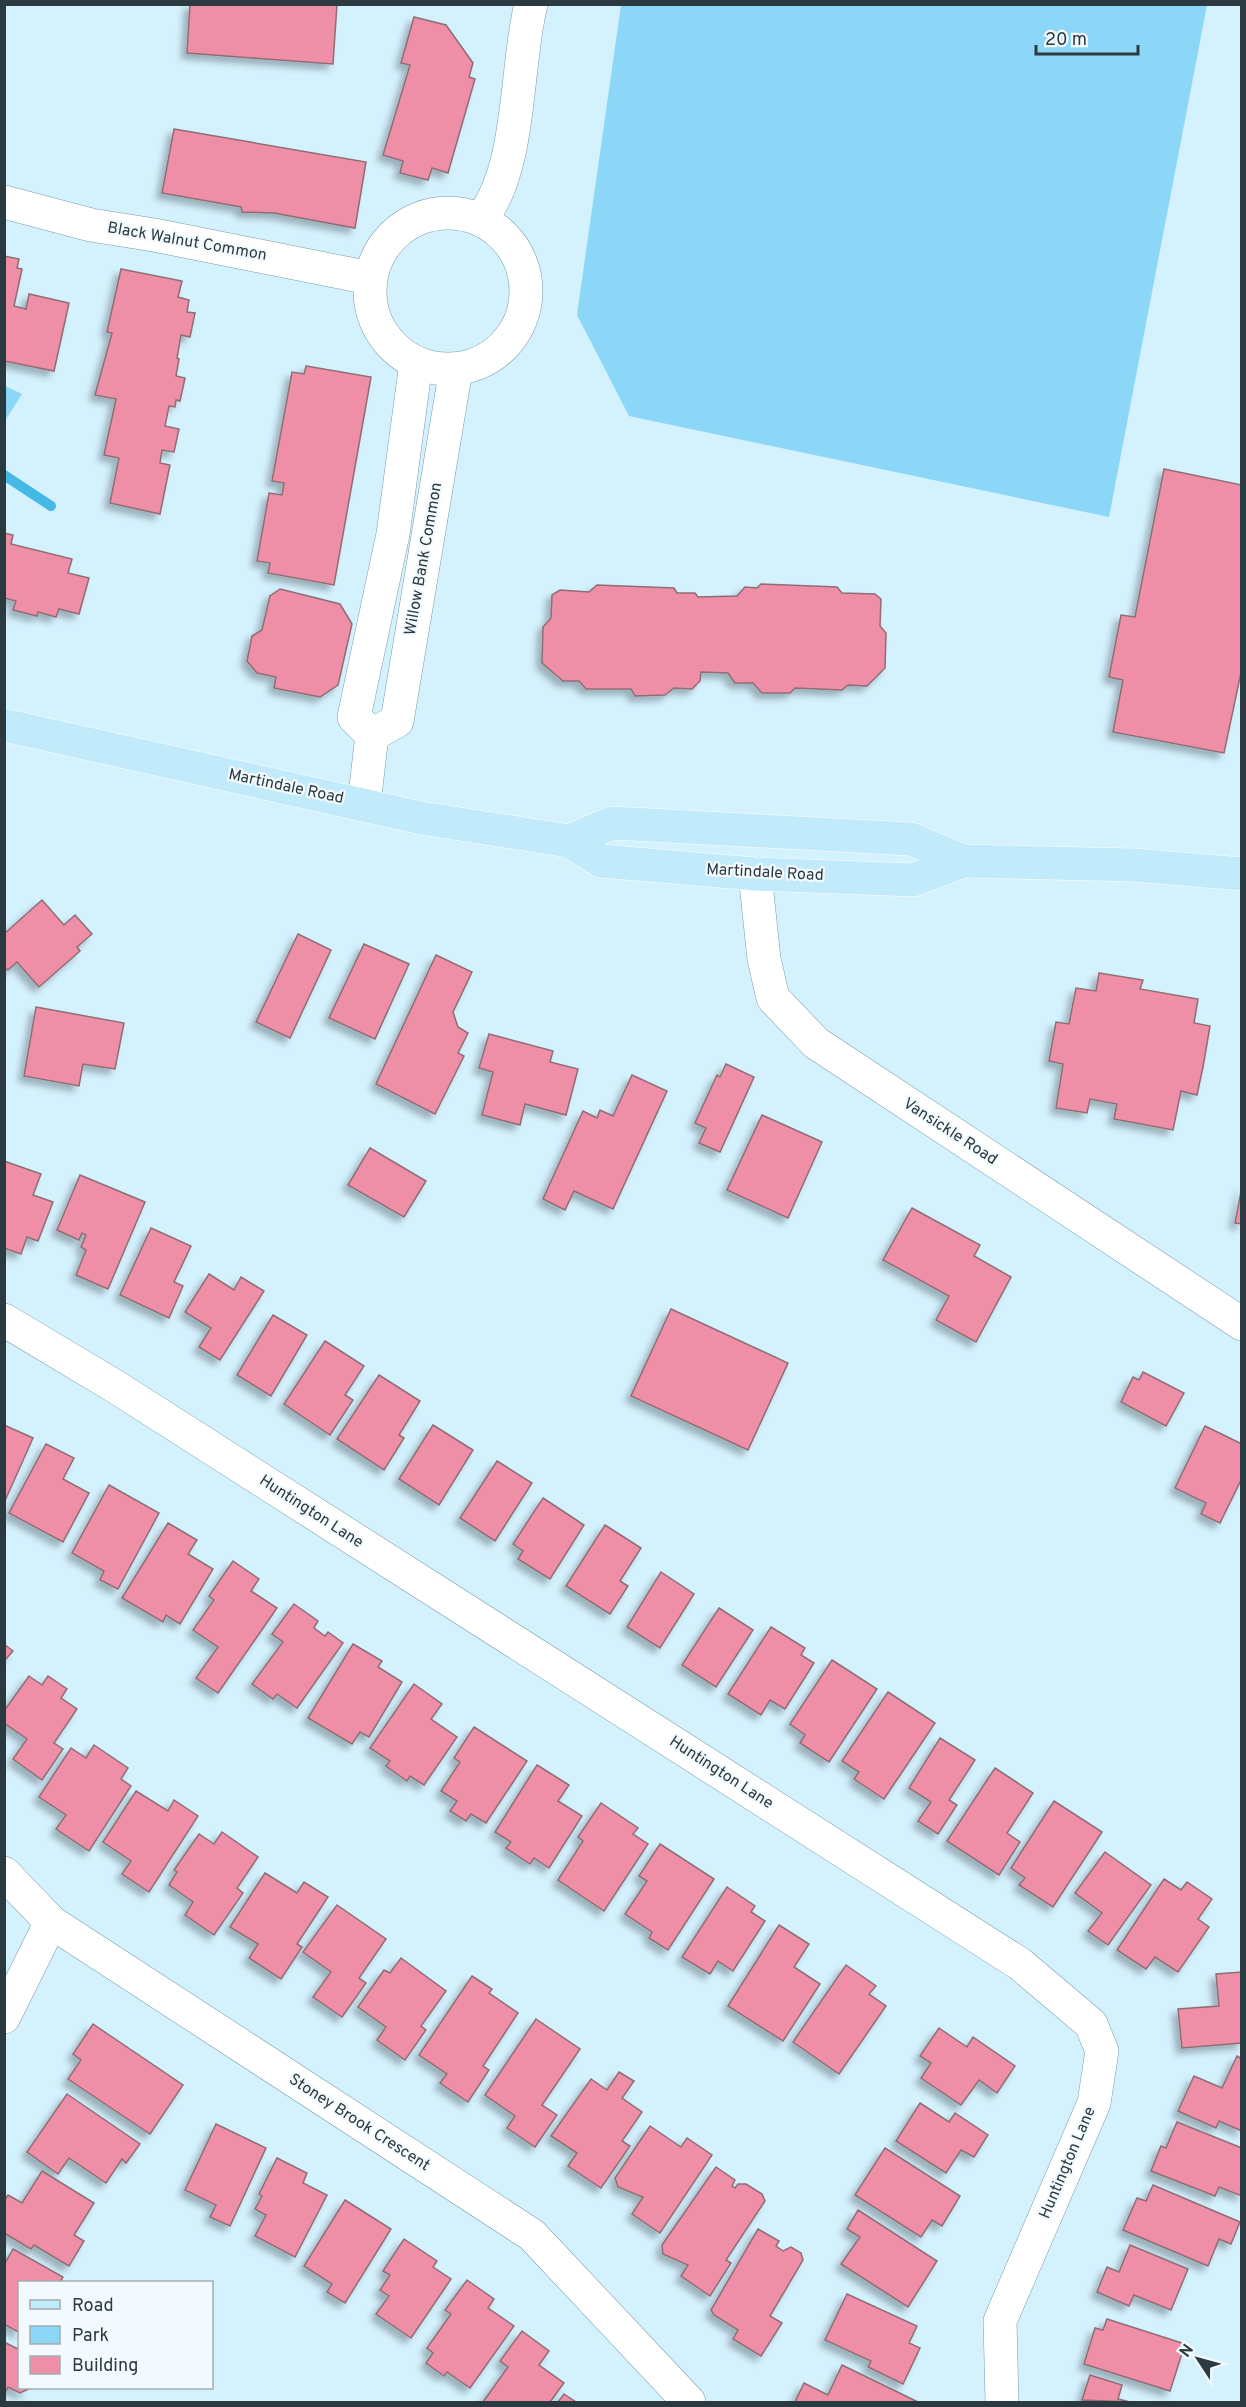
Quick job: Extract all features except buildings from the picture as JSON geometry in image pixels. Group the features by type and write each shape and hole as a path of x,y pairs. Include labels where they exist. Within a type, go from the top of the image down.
{"main road":[{"name":"Martindale Road","path":"4,725 421,818 569,841 601,861 755,874 913,880 963,861"},
{"name":"Martindale Road","path":"569,841 612,823 911,839 963,861 1133,866 1242,874"}],"street":[{"path":"481,219 491,207 508,153 531,4"},
{"name":"Black Walnut Common","path":"4,202 91,225 154,235 370,278"},
{"path":"434,213 458,213 481,219 502,234 518,255 526,280 525,306 516,330 500,350 480,363 456,369 436,369 416,363 396,351 381,333 373,316 369,297 370,278 378,255 392,236 411,221 434,213"},
{"path":"364,804 372,735 354,717 393,534 416,363"},
{"name":"Willow Bank Common","path":"372,735 397,721 456,369"},
{"name":"Vansickle Road","path":"755,874 764,959 773,998 816,1043 1242,1324"},
{"name":"Huntington Lane","path":"4,1320 116,1387 1020,1964 1091,2024 1102,2051 1094,2103 1000,2321 1002,2403"},
{"name":"Stoney Brook Crescent","path":"4,1873 51,1922 532,2235 689,2403"},
{"path":"4,2018 51,1922"}],"green space":[{"path":"621,5 1207,5 1109,517 629,416 577,315"},
{"path":"5,386 22,394 5,421"}],"waterway":[{"path":"4,475 51,506"}]}
